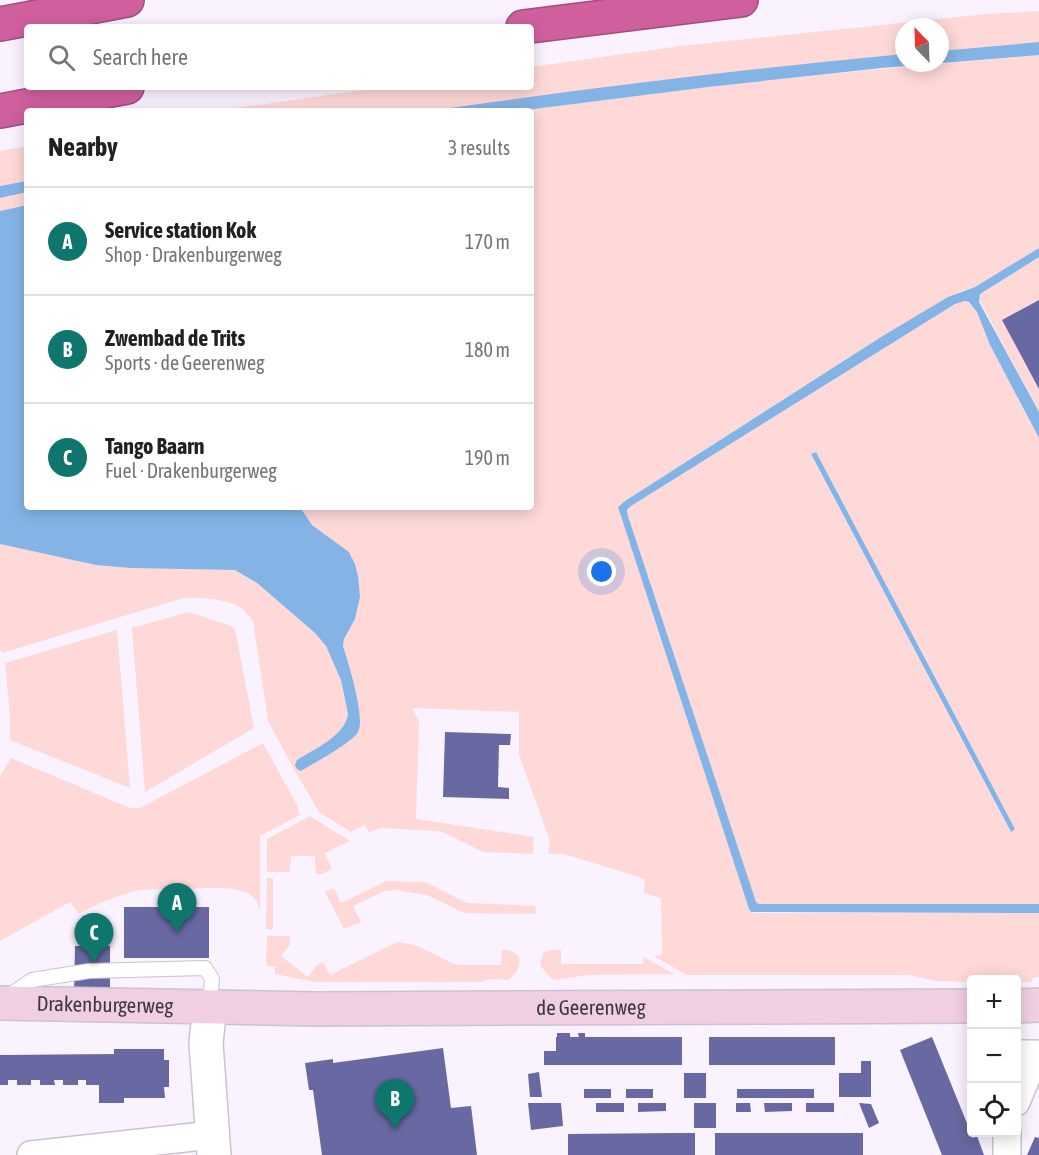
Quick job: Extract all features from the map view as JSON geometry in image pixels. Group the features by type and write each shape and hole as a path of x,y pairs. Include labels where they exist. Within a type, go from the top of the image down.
{"highway":[{"path":"0,24 127,0"},
{"path":"534,26 741,0"},
{"path":"0,111 111,90"}],"main road":[{"name":"Drakenburgerweg","path":"0,1002 210,1006"},
{"path":"1021,1006 1039,1005"},
{"name":"de Geerenweg","path":"210,1006 316,1009 967,1006"}],"street":[{"path":"31,1155 213,1145 206,1043 210,1006"},
{"path":"1021,1054 1036,1054 1021,1092"},
{"path":"1007,1137 1008,1155"}],"shaded area":[{"path":"1039,11 1039,42 949,50 948,18"},
{"path":"895,24 895,55 455,108 235,108 364,90 534,90 534,67 680,46"},
{"path":"1039,55 1039,248 975,287 961,291 881,337 618,507 749,909 754,913 1039,913 1039,977 1034,977 1031,982 1021,982 1021,975 967,975 967,982 936,981 909,975 686,975 654,956 662,955 661,898 644,893 645,879 564,854 548,854 550,841 519,755 519,712 412,708 419,721 416,819 534,837 533,854 483,852 443,832 436,831 380,828 369,832 365,825 351,832 319,812 268,721 253,621 240,607 228,602 204,598 183,598 2,653 0,650 0,544 97,565 130,568 235,570 257,583 315,633 326,646 341,680 348,714 346,722 328,741 297,760 301,771 348,742 358,732 360,725 355,690 343,646 344,639 355,619 358,576 349,552 312,525 302,510 534,510 534,109 713,86 895,68 895,72 949,72 949,63"},
{"path":"24,147 24,182 0,186 0,151"},
{"path":"24,193 24,206 0,211 0,198"},
{"path":"1039,257 1039,412 979,299 980,294"},
{"path":"965,301 972,304 978,312 990,345 1039,438 1039,904 759,904 755,901 627,512 631,506 955,304","holes":["816,452 1015,829 1010,831 811,455"]},
{"path":"189,612 235,629 254,728 145,792 132,628"},
{"path":"117,630 130,788 10,740 5,663"},
{"path":"263,743 297,805 300,815 260,836 260,912 257,902 251,896 234,889 140,890 113,898 79,914 70,902 0,941 0,776 11,758 130,808 140,808"},
{"path":"310,816 350,841 325,853 332,869 316,874 315,856 291,856 290,872 267,872 267,839"},
{"path":"267,878 273,878 273,929 266,929"},
{"path":"387,881 425,882 467,903 536,906 535,914 464,913 427,895 395,890 385,891 353,906 361,922 344,929 325,892 334,888 341,903"},
{"path":"267,936 290,936 290,945 281,956 308,977 317,965 323,962 330,975 397,942 415,945 458,965 501,965 502,950 515,953 520,960 517,970 508,980 315,982 275,974 275,967 266,964"},
{"path":"561,950 561,964 643,964 644,957 674,974 589,975 553,980 540,963 544,952"}],"water":[{"path":"1039,42 1039,55 949,62 949,50"},
{"path":"895,55 895,67 534,109 451,108 548,94"},
{"path":"24,182 24,193 0,198 0,186"},
{"path":"24,206 24,510 302,510 312,525 349,552 358,576 360,597 355,619 344,639 343,646 355,690 360,725 358,732 348,742 301,771 295,765 297,760 328,741 346,722 348,714 341,680 326,646 315,633 257,583 235,570 96,565 0,544 0,211"},
{"path":"1039,248 1039,257 980,294 979,302 1039,412 1039,438 990,345 977,312 969,302 965,301 955,304 627,510 756,902 759,904 1039,904 1039,913 751,912 618,507 881,337 948,297 975,287"},
{"path":"816,452 1015,829 1011,832 811,454"}],"building":[{"path":"1039,300 1039,389 1002,320"},
{"path":"445,732 511,734 510,745 499,745 498,787 509,788 509,799 443,797"},
{"path":"124,907 209,907 209,958 124,958"},
{"path":"75,946 110,946 110,994 74,993"},
{"path":"557,1033 570,1033 570,1037 579,1037 578,1033 585,1033 585,1037 682,1037 682,1065 544,1065 544,1051 556,1051"},
{"path":"709,1037 835,1037 835,1065 709,1065"},
{"path":"932,1037 967,1123 967,1137 977,1137 984,1155 942,1155 900,1050"},
{"path":"443,1048 451,1108 471,1106 477,1155 322,1155 313,1090 309,1090 305,1063 333,1059 333,1063"},
{"path":"114,1049 164,1049 164,1060 169,1060 169,1087 164,1087 165,1098 124,1098 124,1103 99,1103 99,1085 86,1085 86,1080 78,1080 78,1085 63,1085 63,1080 54,1080 55,1085 40,1085 40,1080 31,1080 31,1085 17,1085 17,1080 8,1080 8,1085 0,1085 0,1055 114,1054"},
{"path":"861,1061 871,1061 871,1097 839,1097 839,1073 861,1073"},
{"path":"539,1072 542,1097 530,1097 528,1074"},
{"path":"684,1073 706,1073 706,1098 684,1098"},
{"path":"584,1089 611,1089 611,1098 584,1098"},
{"path":"626,1089 653,1089 653,1098 626,1098"},
{"path":"737,1089 814,1089 814,1098 737,1098"},
{"path":"528,1103 561,1103 563,1126 531,1130"},
{"path":"596,1103 624,1103 624,1112 596,1112"},
{"path":"638,1103 666,1103 666,1111 638,1112"},
{"path":"694,1103 716,1103 716,1128 694,1128"},
{"path":"736,1103 750,1103 751,1112 736,1112"},
{"path":"764,1103 792,1103 792,1111 765,1112"},
{"path":"806,1103 834,1103 834,1112 806,1112"},
{"path":"859,1103 871,1104 879,1123 869,1128"},
{"path":"695,1133 695,1155 568,1155 568,1134"},
{"path":"715,1133 863,1133 863,1155 715,1155"},
{"path":"1035,1137 1039,1138 1039,1155 1027,1155"}],"place":[{"name":"Service station Kok","path":"177,933"},
{"name":"Tango Baarn","path":"94,963"},
{"name":"Zwembad de Trits","path":"395,1129"}]}
